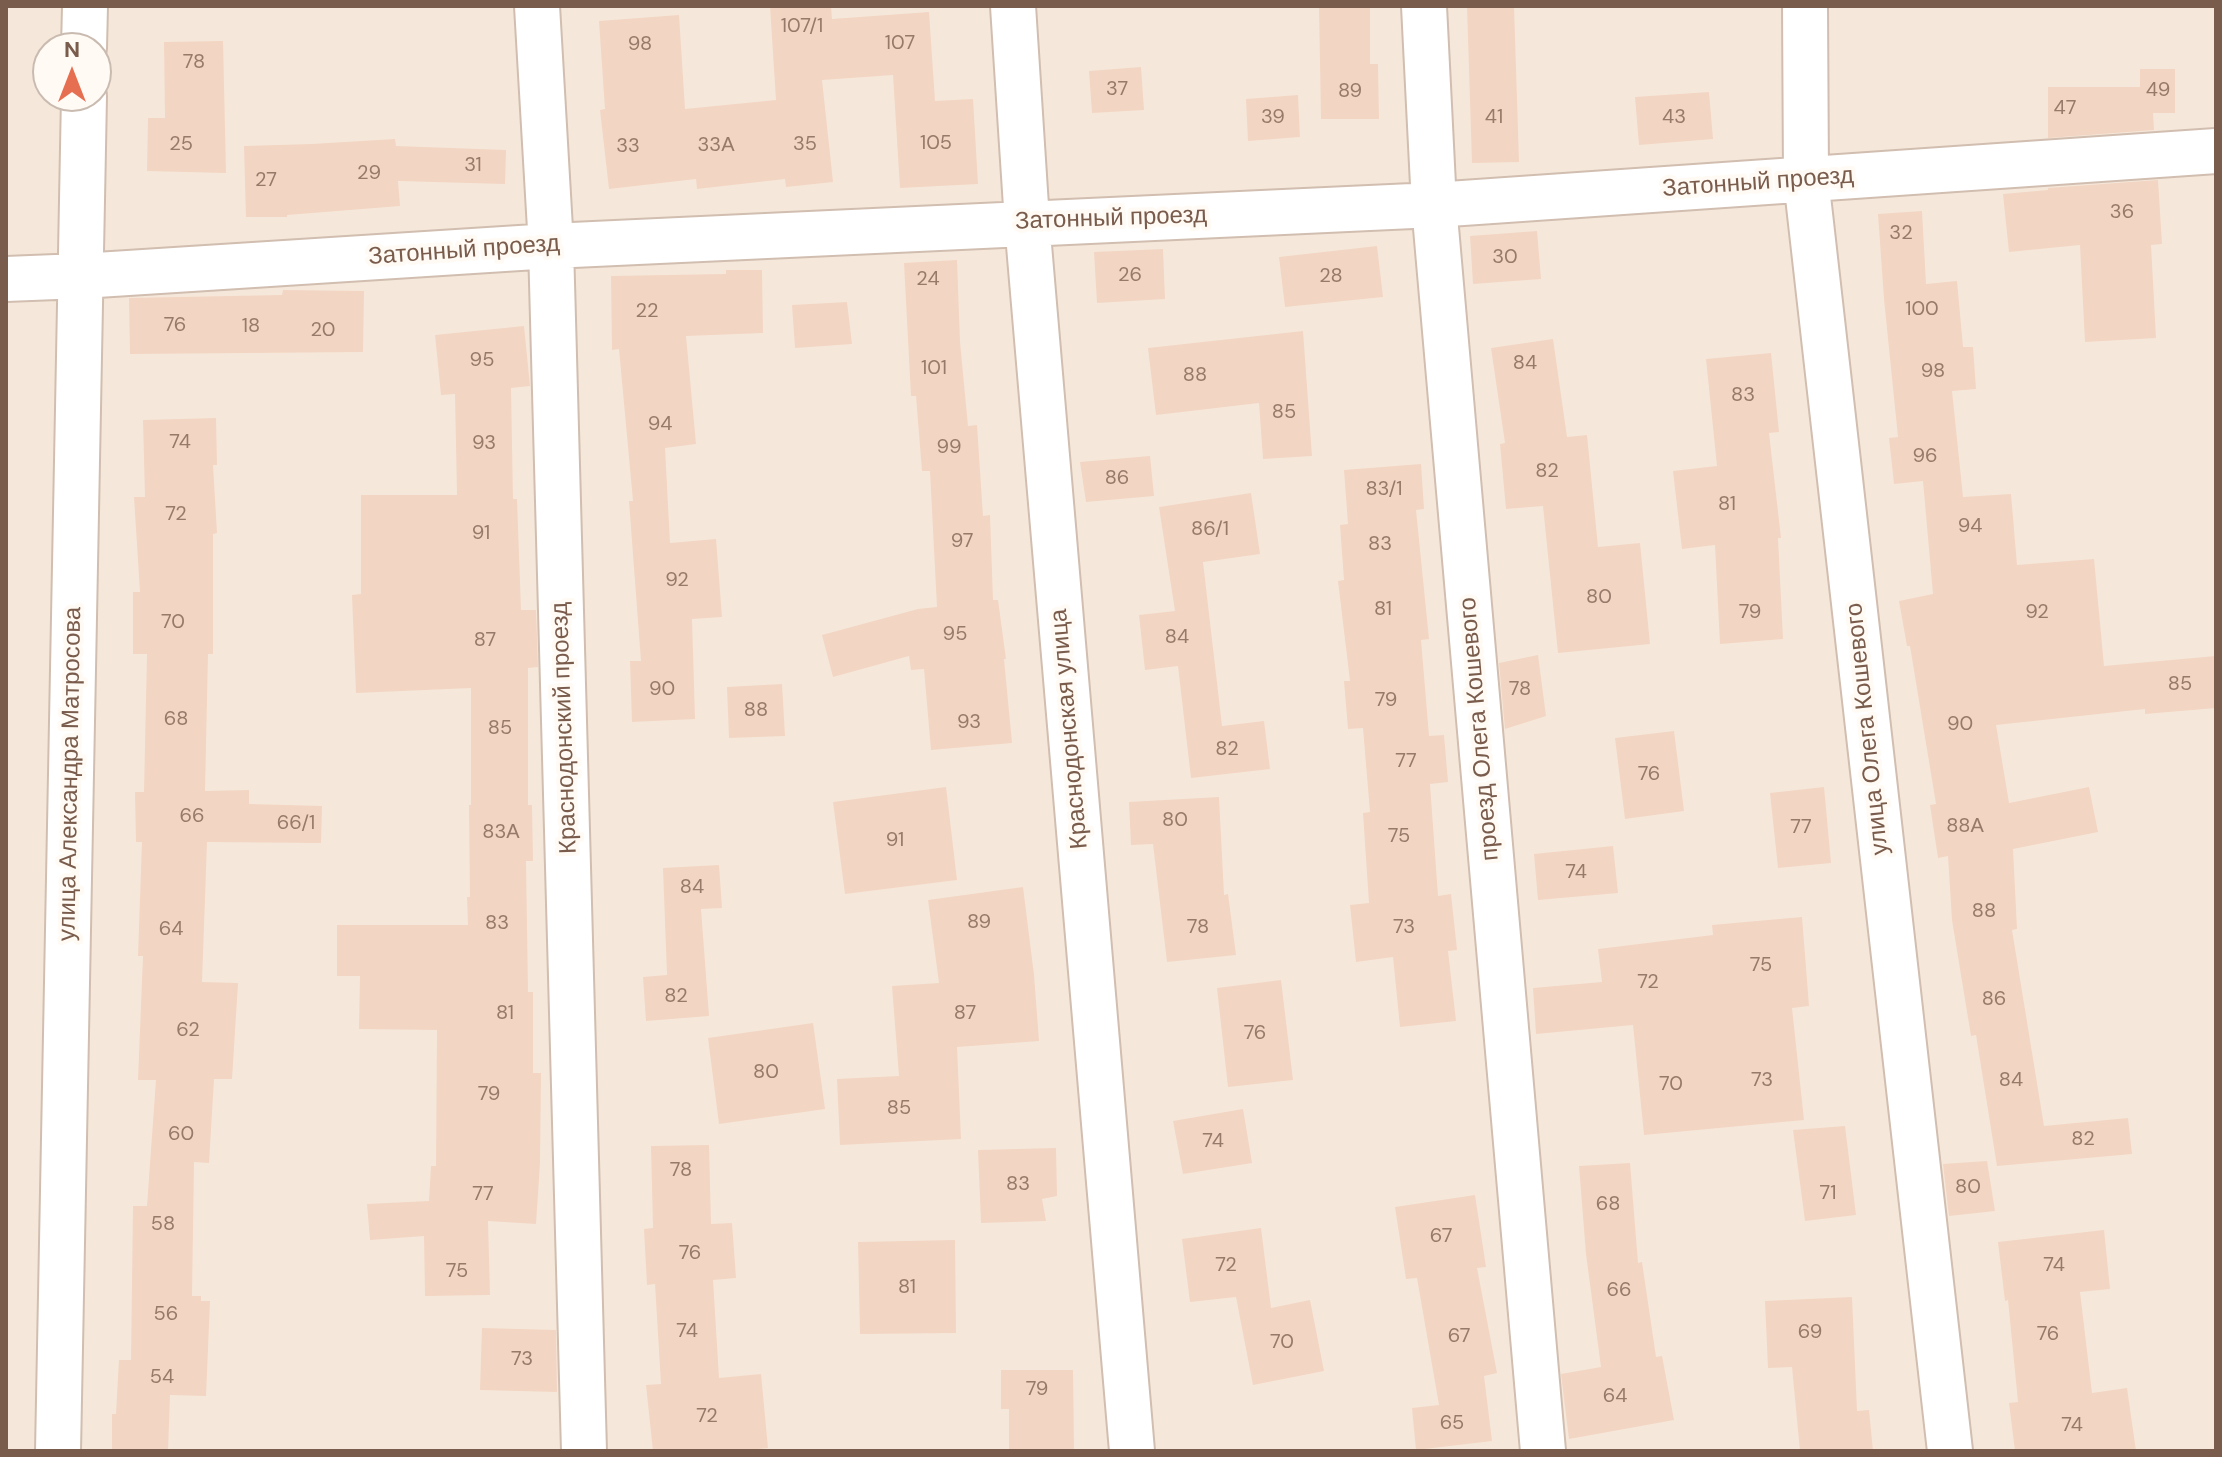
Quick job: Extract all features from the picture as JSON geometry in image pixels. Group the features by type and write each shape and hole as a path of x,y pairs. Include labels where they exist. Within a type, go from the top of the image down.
{"street":[{"path":"84,32 85,6"},
{"name":"Краснодонский проезд","path":"537,6 551,246 584,1451"},
{"name":"Краснодонская улица","path":"1013,6 1027,222 1132,1451"},
{"name":"проезд Олега Кошевого","path":"1424,6 1434,205 1543,1451"},
{"name":"улица Олега Кошевого","path":"1805,6 1806,179 1950,1451"},
{"name":"улица Александра Матросова","path":"58,1451 84,112"},
{"name":"Затонный проезд","path":"6,279 551,246 1434,205 2216,151"}],"shaded area":[{"path":"6,6 2216,6 2216,1451 6,1451"}],"building":[{"path":"770,6 831,6 832,19 929,12 935,101 973,99 978,184 900,188 893,75 822,80 833,182 786,187 785,179 697,189 696,179 609,189 600,110 605,109 599,21 679,15 685,109 776,100"},
{"path":"1319,6 1370,6 1370,64 1378,64 1379,119 1321,119"},
{"path":"1467,6 1514,6 1519,162 1472,163"},
{"path":"223,41 226,173 147,171 148,118 165,118 164,42"},
{"path":"1141,67 1144,110 1092,113 1089,71"},
{"path":"2140,69 2175,69 2175,113 2153,113 2154,130 2048,138 2048,87 2140,87"},
{"path":"1709,92 1713,139 1639,145 1635,97"},
{"path":"1298,95 1300,137 1248,141 1246,99"},
{"path":"395,139 396,146 506,150 505,184 398,181 400,206 287,217 246,217 244,146"},
{"path":"2158,180 2162,244 2151,245 2156,338 2085,342 2080,245 2009,252 2003,194"},
{"path":"1922,211 1926,284 1957,281 1963,347 1973,347 1976,389 1952,391 1963,497 2011,494 2017,565 2094,559 2104,666 2216,656 2216,708 2145,714 2145,709 1996,725 2009,803 2089,787 2098,832 2013,849 2017,929 2012,930 2044,1126 2128,1118 2132,1154 1997,1166 1976,1035 1971,1036 1952,920 1948,856 1938,858 1930,805 1936,804 1910,646 1907,646 1899,601 1933,594 1923,481 1894,484 1889,438 1898,437 1878,214"},
{"path":"1537,231 1541,279 1473,284 1470,236"},
{"path":"1377,246 1383,297 1285,307 1279,257"},
{"path":"1163,249 1165,299 1097,303 1094,252"},
{"path":"957,260 960,342 968,426 977,425 983,516 990,515 993,600 998,600 1006,659 1012,743 931,750 924,669 911,670 909,656 833,677 822,635 918,609 937,607 930,471 922,471 916,396 911,396 904,263"},
{"path":"726,270 762,270 763,333 686,336 696,444 665,448 670,543 716,539 722,617 692,619 695,719 632,722 630,661 641,661 629,501 633,501 619,349 612,350 611,276 726,274"},
{"path":"283,290 364,291 363,352 130,354 129,298 282,295"},
{"path":"847,302 852,344 795,348 792,305"},
{"path":"524,326 530,386 511,388 513,499 517,499 521,610 536,610 538,667 528,668 528,805 532,805 533,861 526,861 528,992 533,992 533,1073 541,1073 536,1224 488,1221 490,1295 425,1296 424,1236 370,1240 367,1204 429,1201 431,1166 436,1166 437,1030 359,1029 360,976 337,976 337,925 468,925 471,688 356,693 352,595 361,594 361,495 457,495 455,394 441,395 435,335"},
{"path":"1303,331 1312,456 1263,459 1259,403 1156,415 1148,348"},
{"path":"1553,339 1567,437 1587,435 1598,547 1640,543 1650,644 1558,653 1543,506 1506,509 1500,444 1505,443 1491,348"},
{"path":"1771,353 1779,432 1769,433 1781,538 1778,538 1783,639 1720,644 1715,545 1682,549 1673,471 1717,466 1706,359"},
{"path":"216,418 217,465 213,465 217,533 213,534 213,654 208,654 205,791 249,790 249,804 322,806 321,843 207,842 202,982 238,983 232,1079 214,1079 209,1163 194,1162 192,1296 201,1296 201,1301 210,1301 206,1396 170,1395 168,1451 112,1451 112,1414 116,1414 119,1360 131,1360 133,1206 147,1206 156,1080 138,1080 143,956 138,956 142,842 136,842 135,792 144,792 147,654 133,654 133,592 140,592 134,497 145,497 143,420"},
{"path":"1150,456 1154,496 1086,502 1080,462"},
{"path":"1421,464 1424,509 1416,510 1429,639 1421,640 1429,736 1444,735 1448,782 1430,784 1438,896 1451,894 1457,950 1448,951 1456,1021 1400,1027 1393,957 1356,962 1350,905 1369,903 1363,813 1370,812 1363,728 1348,729 1344,681 1350,681 1338,581 1344,580 1340,525 1348,524 1344,470"},
{"path":"1251,493 1260,554 1203,562 1222,726 1264,721 1270,769 1191,778 1178,666 1145,670 1139,615 1175,611 1159,507"},
{"path":"1538,655 1546,716 1505,729 1499,663"},
{"path":"782,684 785,736 729,738 727,687"},
{"path":"1674,731 1684,811 1625,819 1615,738"},
{"path":"946,787 957,880 845,894 833,802"},
{"path":"1824,787 1831,863 1778,868 1770,793"},
{"path":"1219,797 1224,895 1228,894 1236,955 1167,962 1153,844 1131,845 1129,802"},
{"path":"1613,846 1618,893 1538,900 1534,854"},
{"path":"719,865 722,908 701,909 709,1016 646,1021 643,977 667,975 663,868"},
{"path":"1023,887 1039,1041 957,1047 961,1139 840,1145 837,1079 899,1076 892,986 939,983 928,900"},
{"path":"1802,917 1809,1006 1792,1008 1804,1120 1644,1135 1633,1025 1536,1034 1533,988 1602,982 1598,949 1713,935 1712,925"},
{"path":"1281,980 1293,1080 1228,1087 1217,988"},
{"path":"813,1023 825,1109 719,1124 708,1038"},
{"path":"1243,1109 1252,1163 1183,1174 1173,1121"},
{"path":"1845,1126 1856,1215 1805,1221 1793,1130"},
{"path":"709,1145 711,1224 732,1223 736,1278 713,1280 719,1378 761,1374 768,1448 653,1451 646,1385 661,1384 655,1284 647,1285 644,1229 653,1228 651,1146"},
{"path":"1056,1148 1057,1196 1042,1199 1046,1221 981,1223 978,1150"},
{"path":"1987,1161 1995,1211 1949,1216 1943,1164"},
{"path":"1630,1163 1638,1263 1642,1262 1656,1357 1662,1356 1674,1420 1569,1439 1561,1374 1601,1367 1586,1254 1579,1166"},
{"path":"1475,1195 1486,1267 1477,1268 1497,1373 1484,1376 1492,1441 1416,1450 1412,1408 1439,1405 1417,1278 1406,1279 1395,1207"},
{"path":"1261,1228 1271,1308 1310,1300 1324,1371 1253,1385 1236,1297 1190,1302 1182,1239"},
{"path":"2104,1230 2110,1289 2080,1292 2092,1393 2127,1388 2136,1451 2015,1451 2009,1403 2018,1402 2008,1300 2005,1301 1998,1242"},
{"path":"955,1240 956,1333 860,1334 858,1242"},
{"path":"1852,1297 1857,1411 1869,1410 1873,1451 1800,1451 1792,1367 1768,1368 1765,1301"},
{"path":"482,1328 556,1330 557,1392 480,1390"},
{"path":"1001,1370 1073,1370 1074,1451 1009,1451 1009,1409 1001,1409"}]}
